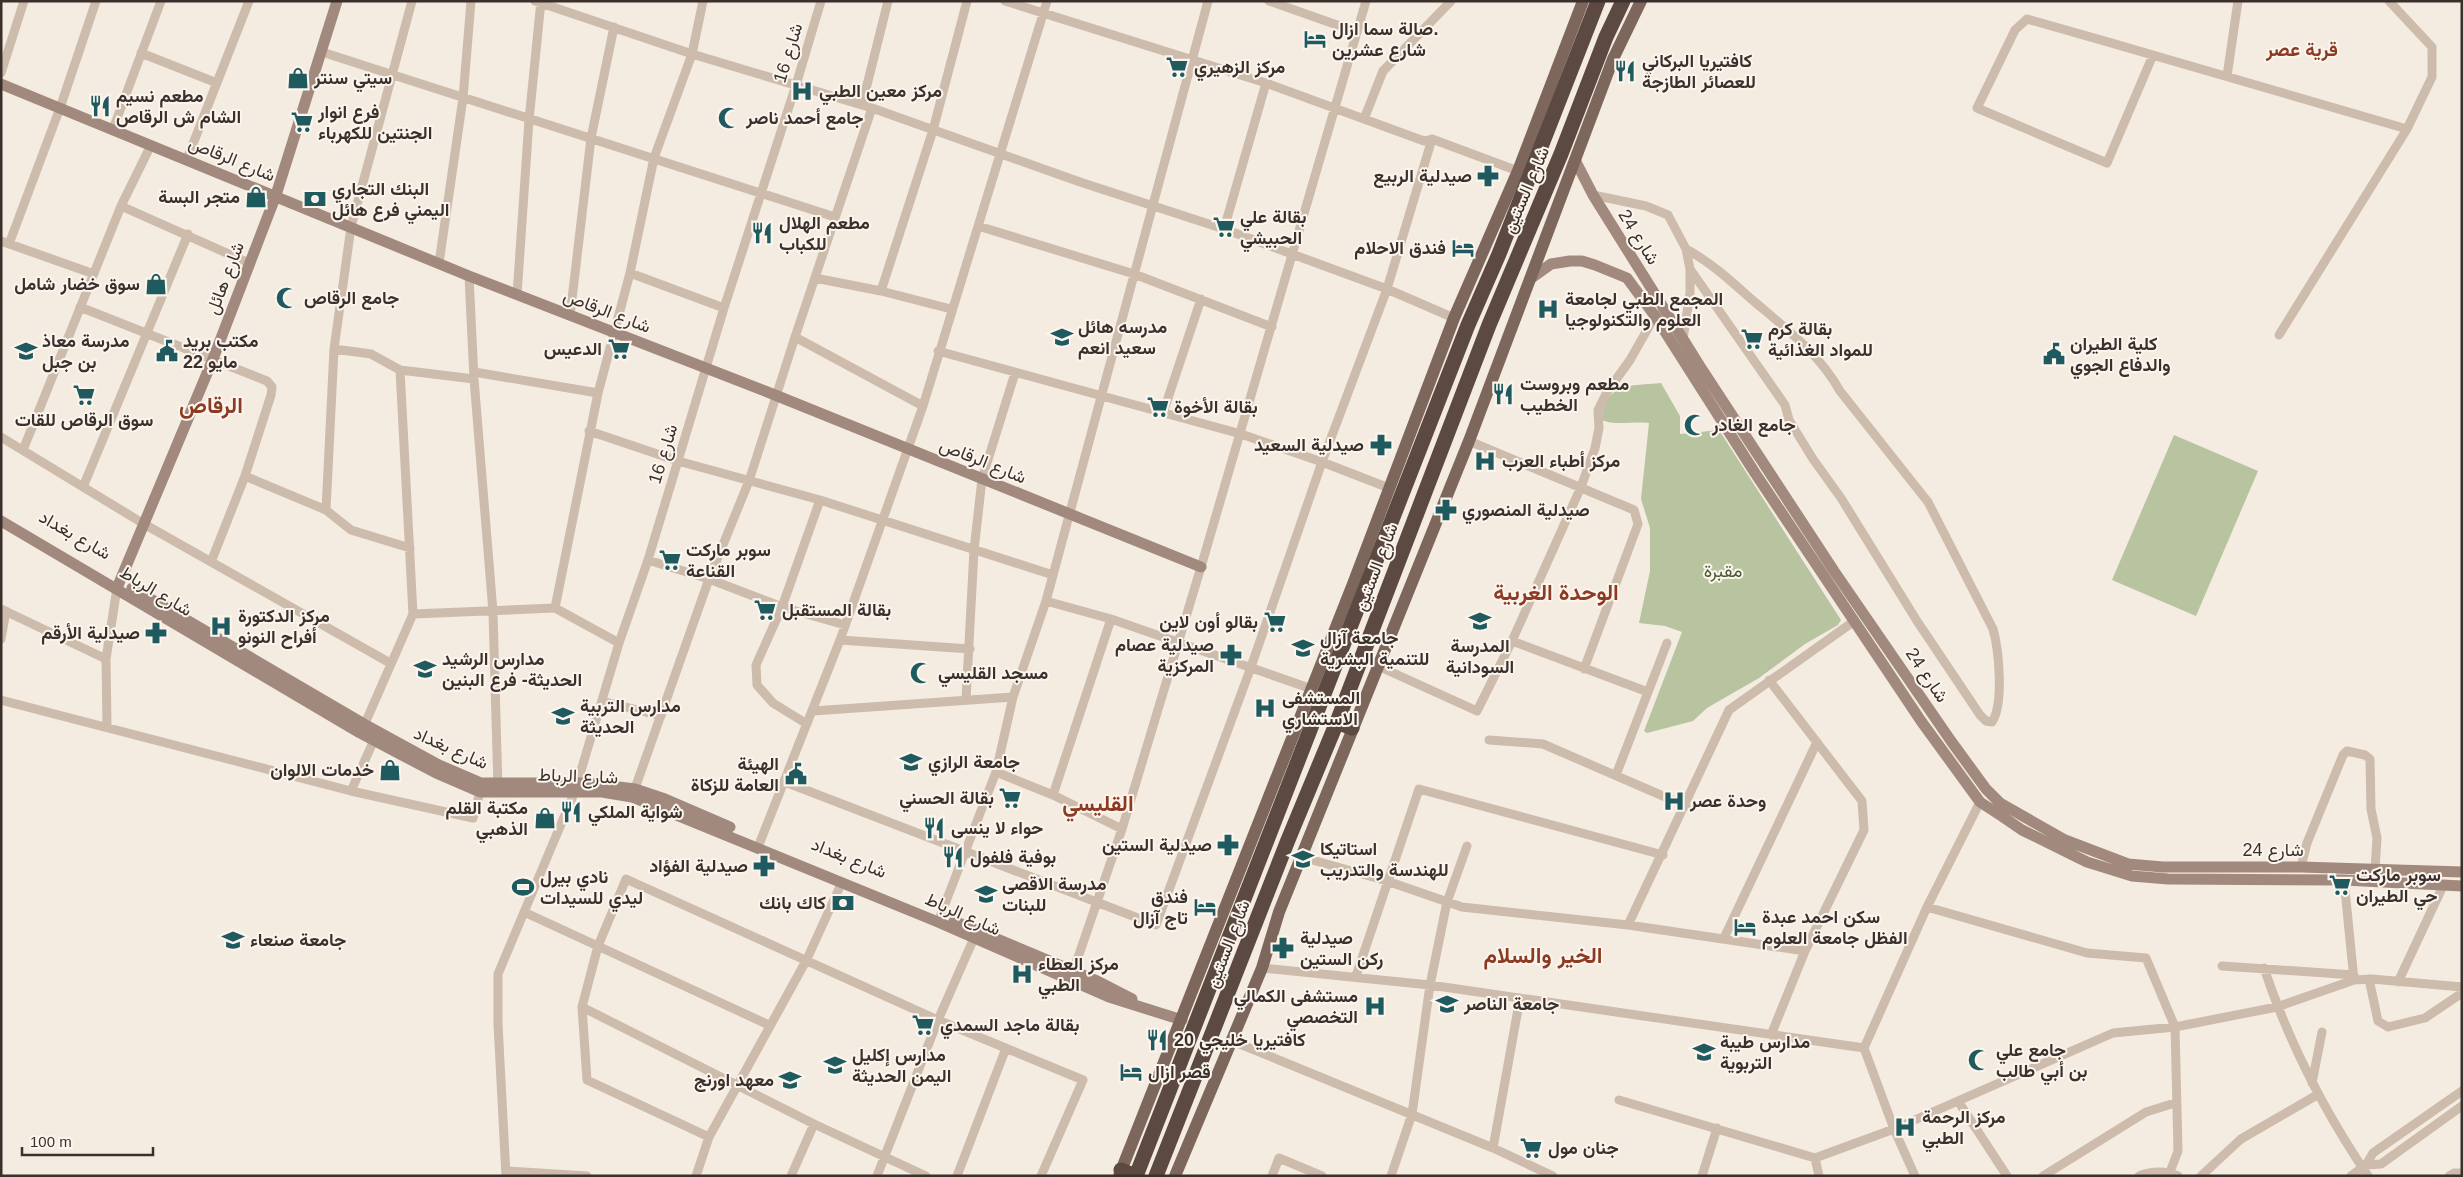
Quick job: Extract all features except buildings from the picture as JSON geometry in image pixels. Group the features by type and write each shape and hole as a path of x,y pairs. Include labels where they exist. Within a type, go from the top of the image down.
{"highway":[{"name":"شارع الستين","path":"1128,1174 1360,587 1499,254 1556,89 1598,1"},
{"name":"شارع الستين","path":"1156,1176 1288,840 1337,722 1489,325 1561,154 1606,37 1623,1"},
{"path":"1561,154 1575,160"},
{"path":"1337,722 1352,728"}],"main road":[{"name":"شارع الستين","path":"1128,1174 1182,1020 1242,886 1312,689 1360,587 1389,488 1454,318 1556,89 1583,1"},
{"name":"شارع الستين","path":"1175,1176 1230,1040 1262,968 1279,912 1469,441 1613,59 1641,1"}],"street":[{"path":"1,73 24,1"},
{"path":"94,274 5,242 60,108 96,1"},
{"path":"113,129 161,1"},
{"path":"187,159 249,1"},
{"name":"شارع هائل","path":"118,584 213,359 276,195 337,1"},
{"path":"326,510 334,348 351,227 391,73 412,1"},
{"path":"439,262 463,98 471,1"},
{"path":"555,608 589,431 616,333 654,158 692,54 703,1"},
{"name":"شارع 16","path":"506,1173 498,1024 498,974 576,788 619,643 648,560 724,308 796,85 820,1"},
{"path":"862,105 888,1"},
{"path":"881,291 933,130 967,1"},
{"path":"1005,1 1266,83 1424,141 1432,139 1518,171"},
{"path":"759,844 840,640 907,450 1047,1"},
{"path":"939,918 996,772 1013,696 1046,601 1151,206 1208,1"},
{"path":"1269,1 1357,32"},
{"path":"1071,975 1098,902 1122,828 1178,644 1241,434 1366,1"},
{"path":"1364,119 1383,71 1451,1"},
{"path":"2227,76 2238,1"},
{"path":"2279,335 2407,129 2432,77 2432,47 2389,1"},
{"path":"517,295 539,2 692,54 872,108 1151,206 1224,229 1387,289 1454,318"},
{"path":"2152,55 2106,163 1977,108 2015,30 2028,19 2407,129"},
{"path":"570,316 591,138 614,27"},
{"path":"322,52 835,217"},
{"path":"141,53 217,83"},
{"path":"1224,229 1266,83"},
{"name":"شارع الرقاص","path":"1,84 276,195 469,276 776,395 907,450 1201,567"},
{"path":"634,793 710,580 749,481 794,337 872,108"},
{"path":"785,782 1156,925 1251,667 1322,462 1387,289 1432,139"},
{"path":"23,450 121,206 151,145"},
{"name":"شارع 24","path":"1575,160 1660,313 1744,457 1853,622 1980,802 2022,830 2061,850 2113,872 2132,876 2168,879 2344,880 2462,886"},
{"path":"1593,195 1662,210 1675,225 1679,239 1686,249 1690,269 1690,293 1683,340"},
{"path":"121,206 249,262"},
{"path":"978,226 1134,274 1272,327"},
{"path":"83,487 188,234"},
{"path":"1686,249 1704,259 1800,342 1829,373 1840,391 1928,502 1994,629 1999,648 1999,667 1996,712 1992,722 1986,721 1980,715 1917,621 1841,498 1813,459 1789,420 1785,405 1690,269"},
{"name":"شارع 24","path":"1530,279 1551,264 1582,261 1595,264 1627,278 1660,313 1683,340 1834,571 1951,741 1986,789 2000,803 2065,840 2128,864 2163,867 2301,867 2462,872"},
{"path":"630,274 724,308"},
{"path":"400,370 413,614 362,729 374,740 436,773 480,792 498,788 493,612 474,375 469,276"},
{"path":"815,278 881,291 951,309"},
{"path":"1164,413 1201,299"},
{"path":"80,307 146,335 213,359 266,381 272,387 245,476 211,562"},
{"path":"1378,666 1477,711 1512,641 1580,486 1595,448 1598,410 1607,392 1660,313"},
{"path":"794,337 922,406"},
{"path":"334,348 371,354 400,370 474,375 598,393"},
{"path":"938,351 1241,434 1389,488"},
{"path":"966,699 974,550 982,479 1015,373"},
{"path":"589,431 678,461 820,500 1053,575"},
{"path":"1,437 144,524 390,663"},
{"path":"1469,441 1634,510 1638,524 1584,669"},
{"path":"245,476 326,510 351,530 410,548"},
{"path":"807,724 773,703 758,685 756,665 782,607 820,500"},
{"name":"شارع بغداد","path":"1,513 362,729 439,765 481,783 498,788 576,788 608,784 634,793"},
{"name":"شارع الرباط","path":"1,521 118,584"},
{"path":"648,560 710,580 782,607 845,625"},
{"path":"107,726 106,659 118,584"},
{"path":"1046,601 1111,619 1178,644 1312,689"},
{"path":"413,614 555,608 619,643"},
{"path":"1,639 4,610 106,659"},
{"path":"1053,795 1111,619"},
{"path":"1628,926 1686,806 1729,710 1853,622"},
{"path":"840,640 970,649"},
{"path":"1512,641 1648,692"},
{"path":"1616,775 1667,643"},
{"path":"1769,680 1862,800 1864,830 1805,951 1771,1035"},
{"path":"813,711 1013,696"},
{"path":"1,700 107,726 351,791 473,818 480,792"},
{"path":"602,701 662,716"},
{"path":"351,791 374,740"},
{"path":"1489,740 1543,744 1686,806"},
{"path":"1724,938 1817,742"},
{"path":"2301,867 2307,843 2343,754 2347,751 2365,755 2370,759 2371,809 2377,838 2375,870"},
{"path":"996,772 1053,795 1122,828"},
{"path":"1356,976 1420,789 1662,855"},
{"name":"شارع الرباط","path":"634,793 759,844 842,882 939,918 974,938 1071,975 1109,996 1182,1020"},
{"path":"1915,1176 1894,1128 1864,1048 1927,907 1980,802"},
{"name":"شارع بغداد","path":"759,844 1071,975"},
{"path":"1391,1176 1412,1114 1430,985 1447,902 1467,846"},
{"path":"1302,857 1387,881 1462,907 1724,938 1805,951"},
{"path":"709,1137 587,1080 582,1007 598,946 626,879 807,959 938,1020 1083,1080 1041,1176"},
{"path":"2344,880 2354,977"},
{"path":"696,1176 709,1137 807,959 842,882"},
{"path":"2398,982 2443,886"},
{"path":"1927,907 2086,953 2146,958 2175,1027 2175,1103 2178,1151 2174,1174 2147,1172 2139,1176"},
{"path":"524,912 769,1025"},
{"path":"878,1176 938,1020 974,938"},
{"path":"2222,966 2264,968 2462,987"},
{"path":"1262,968 1356,976 1430,985 1864,1048"},
{"path":"2264,968 2277,1007 2317,1095 2364,1166 2368,1176"},
{"path":"1619,1100 1815,1158 1894,1128 2112,1033 2175,1027 2277,1007 2354,977"},
{"path":"2369,979 2378,1021 2388,1027 2426,1018 2462,993"},
{"path":"1493,1148 1520,998"},
{"path":"582,1007 885,1159 926,1176"},
{"path":"2312,1084 2322,1032"},
{"path":"1230,1040 1412,1114 1554,1176"},
{"path":"957,1176 1006,1048"},
{"path":"2351,1176 2364,1166 2373,1153 2462,1090"},
{"path":"2201,1176 2241,1139 2317,1095"},
{"path":"1958,1100 2007,1176"},
{"path":"2043,1176 2146,1112 2175,1103"},
{"path":"2364,1166 2381,1164 2462,1106"},
{"path":"791,1176 814,1124"},
{"path":"1702,1176 1717,1128"},
{"path":"1272,1176 1279,1158 1322,1176"},
{"path":"1815,1158 1819,1176"},
{"path":"2449,1176 2454,1172 2462,1173"},
{"path":"506,1173 584,1175"}],"green space":[{"name":"مقبرة","path":"1661,383 1680,416 1680,434 1719,430 1841,620 1838,625 1805,644 1759,678 1707,708 1693,721 1647,733 1644,731 1682,632 1665,626 1639,623 1650,571 1650,528 1641,499 1649,423 1613,423 1602,420 1604,408 1614,392 1630,386"},
{"path":"2174,435 2258,471 2196,616 2112,580"}],"place":[{"name":"صالة سما ازال. شارع عشرين","path":"1315,39"},
{"name":"مركز الزهيري","path":"1177,67"},
{"name":"كافتيريا البركاني للعصائر الطازجة","path":"1625,71"},
{"name":"سيتي سنتر","path":"298,78"},
{"name":"مركز معين الطبي","path":"802,91"},
{"name":"مطعم نسيم الشام ش الرقاص","path":"100,106"},
{"name":"جامع أحمد ناصر","path":"729,118"},
{"name":"فرع انوار الجنتين للكهرباء","path":"302,122"},
{"name":"صيدلية الربيع","path":"1488,176"},
{"name":"متجر البسة","path":"256,197"},
{"name":"البنك التجاري اليمني فرع هائل","path":"315,199"},
{"name":"بقالة علي الحبيشي","path":"1224,227"},
{"name":"مطعم الهلال للكباب","path":"762,233"},
{"name":"فندق الاحلام","path":"1463,248"},
{"name":"سوق خضار شامل","path":"156,284"},
{"name":"جامع الرقاص","path":"287,298"},
{"name":"المجمع الطبي لجامعة العلوم والتكنولوجيا","path":"1548,309"},
{"name":"مدرسه هائل سعيد انعم","path":"1062,337"},
{"name":"بقالة كرم للمواد الغذائية","path":"1752,339"},
{"name":"الدعيس","path":"619,349"},
{"name":"مدرسة معاذ بن جبل","path":"26,351"},
{"name":"مكتب بريد 22 مايو","path":"167,351"},
{"name":"كلية الطيران والدفاع الجوي","path":"2054,354"},
{"name":"مطعم وبروست الخطيب","path":"1503,394"},
{"name":"سوق الرقاص للقات","path":"84,395"},
{"name":"بقالة الأخوة","path":"1158,407"},
{"name":"جامع الغادر","path":"1695,425"},
{"name":"صيدلية السعيد","path":"1381,445"},
{"name":"مركز أطباء العرب","path":"1485,461"},
{"name":"صيدلية المنصوري","path":"1446,510"},
{"name":"سوبر ماركت القناعة","path":"670,560"},
{"name":"بقالة المستقبل","path":"765,610"},
{"name":"المدرسة السودانية","path":"1480,621"},
{"name":"بقالو أون لاين","path":"1275,622"},
{"name":"مركز الدكتورة أفراح النونو","path":"221,626"},
{"name":"صيدلية الأرقم","path":"156,633"},
{"name":"جامعة آزال للتنمية البشرية","path":"1303,648"},
{"name":"صيدلية عصام المركزية","path":"1231,655"},
{"name":"مدارس الرشيد الحديثة- فرع البنين","path":"425,669"},
{"name":"مسجد القليسي","path":"921,673"},
{"name":"المستشفى الاستشاري","path":"1265,708"},
{"name":"مدارس التربية الحديثة","path":"563,716"},
{"name":"جامعة الرازي","path":"911,762"},
{"name":"خدمات الالوان","path":"390,770"},
{"name":"الهيئة العامة للزكاة","path":"796,774"},
{"name":"بقالة الحسني","path":"1010,798"},
{"name":"وحدة عصر","path":"1674,801"},
{"name":"شواية الملكي","path":"571,812"},
{"name":"مكتبة القلم الذهبي","path":"545,818"},
{"name":"حواء لا ينسى","path":"934,828"},
{"name":"صيدلية الستين","path":"1228,845"},
{"name":"بوفية فلفول","path":"953,857"},
{"name":"استاتيكا للهندسة والتدريب","path":"1303,859"},
{"name":"صيدلية الفؤاد","path":"764,866"},
{"name":"سوبر ماركت حي الطيران","path":"2340,885"},
{"name":"نادي بيرل ليدي للسيدات","path":"523,887"},
{"name":"مدرسة الاقصى للبنات","path":"986,894"},
{"name":"كاك بانك","path":"843,903"},
{"name":"فندق تاج آزال","path":"1205,907"},
{"name":"سكن احمد عبدة الفظل جامعة العلوم","path":"1745,927"},
{"name":"جامعة صنعاء","path":"233,940"},
{"name":"صيدلية ركن الستين","path":"1283,948"},
{"name":"مركز العطاء الطبي","path":"1022,974"},
{"name":"جامعة الناصر","path":"1447,1004"},
{"name":"مستشفى الكمالي التخصصي","path":"1375,1006"},
{"name":"بقالة ماجد السمدي","path":"923,1025"},
{"name":"كافتيريا خليجي 20","path":"1157,1040"},
{"name":"مدارس طيبة التربوية","path":"1704,1052"},
{"name":"جامع علي بن أبي طالب","path":"1979,1060"},
{"name":"مدارس إكليل اليمن الحديثة","path":"835,1065"},
{"name":"قصر ازال","path":"1131,1072"},
{"name":"معهد اورنج","path":"790,1080"},
{"name":"مركز الرحمة الطبي","path":"1905,1127"},
{"name":"جنان مول","path":"1531,1148"}],"district":[{"name":"قرية عصر","path":"2302,49"},
{"name":"الرقاص","path":"211,405"},
{"name":"الوحدة الغربية","path":"1556,592"},
{"name":"القليسي","path":"1098,803"},
{"name":"الخير والسلام","path":"1543,955"}]}
